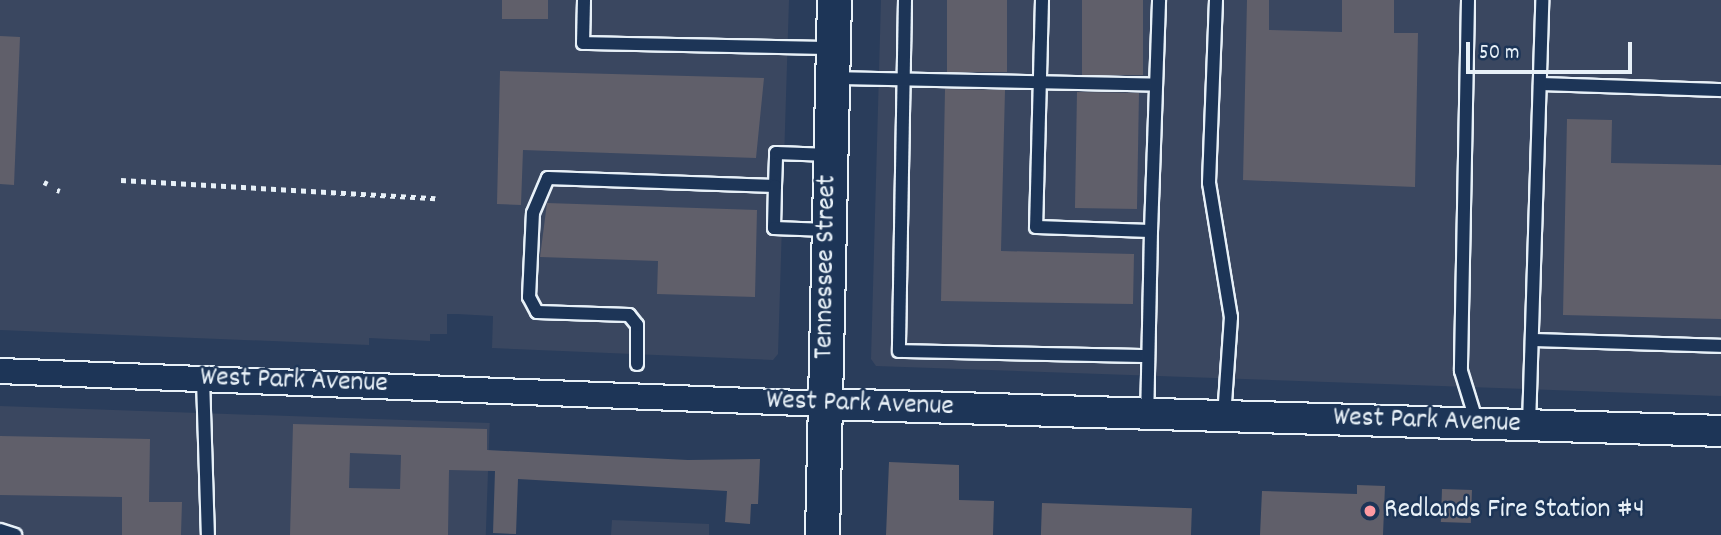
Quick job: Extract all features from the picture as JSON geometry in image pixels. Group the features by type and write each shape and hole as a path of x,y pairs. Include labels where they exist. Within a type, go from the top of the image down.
{"main road":[{"name":"Tennessee Street","path":"822,535 834,0"}],"street":[{"name":"West Park Avenue","path":"0,371 824,404 1721,431"}],"lane":[{"path":"584,0 583,43 832,63 903,77 1156,85"},
{"path":"905,0 899,351 1149,356"},
{"path":"1041,0 1036,227 1151,231"},
{"path":"1147,415 1159,0"},
{"path":"1216,0 1209,183 1231,317 1224,416"},
{"path":"1468,0 1461,371 1477,423"},
{"path":"1529,425 1542,0"},
{"path":"1540,84 1721,90"},
{"path":"827,230 774,228 776,153 830,155"},
{"path":"637,364 637,325 629,315 537,312 529,297 533,213 548,178 775,186"},
{"path":"1532,340 1721,346"},
{"path":"202,379 208,535"},
{"path":"0,530 15,535"}],"path":[{"path":"121,180 435,198"}],"shaded area":[{"path":"0,0 789,0 778,354 773,360 492,348 493,316 457,314 447,314 447,334 430,334 430,341 369,338 369,345 0,330"},
{"path":"881,0 1721,0 1721,396 876,366 871,359"},
{"path":"0,406 490,423 486,535 0,535"},
{"path":"612,520 709,524 709,535 611,535"}],"building":[{"path":"502,0 548,0 548,19 502,19"},
{"path":"947,0 1007,0 1007,72 947,72"},
{"path":"1082,0 1143,0 1143,75 1082,75"},
{"path":"1247,0 1269,0 1269,30 1342,32 1342,0 1394,0 1394,33 1418,33 1415,187 1243,180"},
{"path":"0,36 20,37 14,185 0,184"},
{"path":"500,71 764,78 756,158 523,150 521,205 497,204"},
{"path":"945,89 1005,90 1001,251 1134,254 1133,304 941,301"},
{"path":"1077,92 1139,93 1137,209 1075,208"},
{"path":"1567,119 1612,120 1611,163 1721,165 1721,319 1563,315"},
{"path":"547,203 757,210 755,297 657,294 658,261 540,257"},
{"path":"293,424 487,429 487,450 688,460 760,459 758,504 751,504 750,524 725,522 727,491 518,479 516,534 493,533 495,471 449,470 448,535 290,535","holes":["350,453 401,455 400,489 349,488"]},
{"path":"0,436 150,439 149,502 182,502 181,535 122,535 122,497 0,495"},
{"path":"889,462 959,465 959,500 994,501 993,535 886,535"},
{"path":"1357,485 1385,486 1383,535 1260,535 1262,491 1357,494"},
{"path":"1442,489 1472,490 1471,523 1441,522"},
{"path":"1042,503 1192,508 1191,535 1041,535"}],"place":[{"name":"Redlands Fire Station #4","path":"1370,511"}]}
